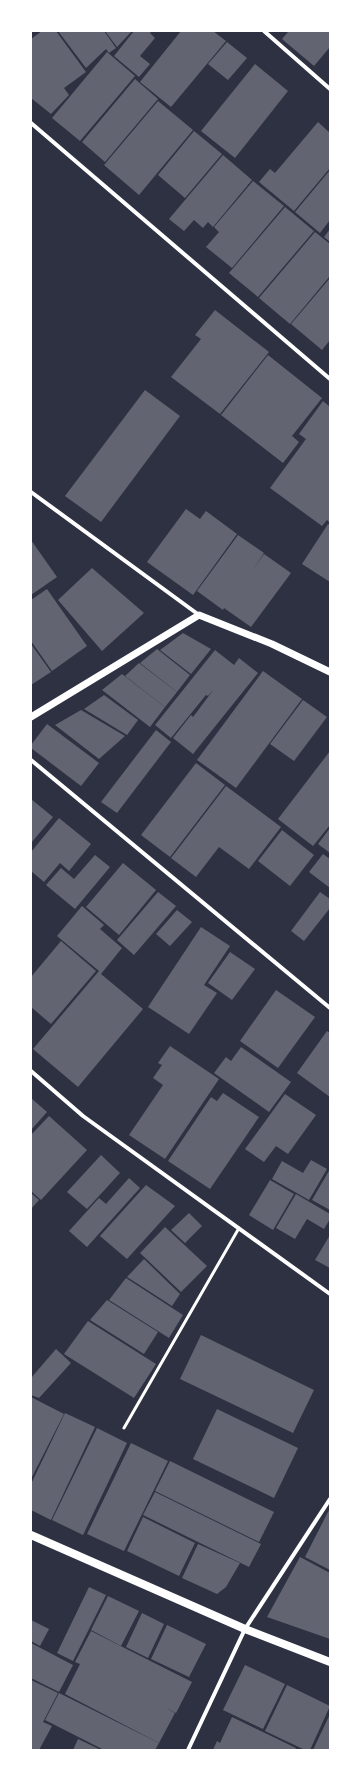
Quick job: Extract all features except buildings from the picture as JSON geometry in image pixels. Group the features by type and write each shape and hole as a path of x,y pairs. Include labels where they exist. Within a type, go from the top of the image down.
{"main road":[{"path":"31,1535 245,1629 330,1662"}],"street":[{"path":"264,31 330,89"},
{"path":"31,122 330,379"},
{"path":"31,492 199,614 272,644 330,672"},
{"path":"31,717 199,614"},
{"path":"31,760 330,1008"},
{"path":"31,1071 84,1116 330,1294"},
{"path":"188,1750 245,1629 330,1499"}],"lane":[{"path":"124,1428 238,1228"}]}
